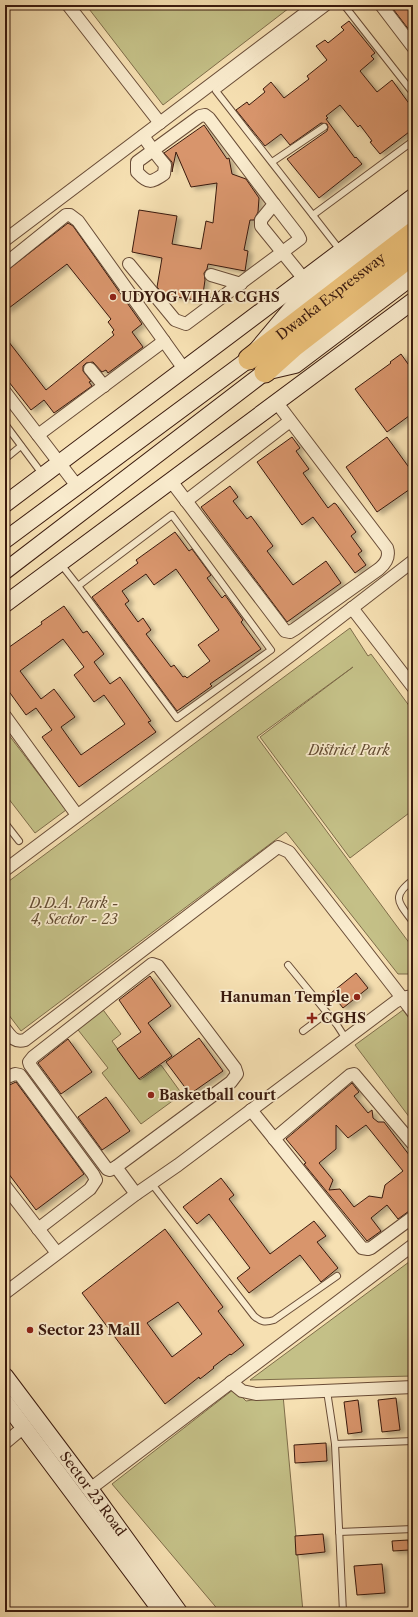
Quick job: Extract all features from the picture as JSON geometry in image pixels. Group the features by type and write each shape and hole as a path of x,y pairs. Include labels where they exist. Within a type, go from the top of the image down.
{"highway":[{"name":"Dwarka Expressway","path":"265,372 294,346 406,260 413,234"},
{"name":"Dwarka Expressway","path":"249,359 406,260"}],"street":[{"path":"68,5 160,123"},
{"path":"5,240 316,5"},
{"path":"381,5 413,47"},
{"path":"129,264 175,320 186,324 300,239 209,118 205,115 200,116 153,150 143,136"},
{"path":"5,504 413,197"},
{"path":"274,204 262,220 261,226 304,279"},
{"path":"5,540 249,359 301,297 413,212"},
{"path":"5,264 66,215 70,215 78,221 184,369"},
{"path":"211,275 241,284"},
{"path":"5,604 413,301"},
{"path":"38,435 164,341"},
{"path":"90,369 104,386"},
{"path":"5,571 265,372"},
{"path":"5,392 77,486"},
{"path":"171,481 285,631 290,632 295,629 379,569 387,560 387,548 277,403"},
{"path":"186,501 290,421"},
{"path":"5,870 413,561"},
{"path":"352,608 413,687"},
{"path":"5,716 77,815"},
{"path":"5,1029 14,1040 19,1042 25,1040 278,847 289,852 408,997 413,1012"},
{"path":"155,964 236,1068 238,1074 231,1082 116,1167 110,1170 104,1168 29,1062 33,1057 150,966 155,964"},
{"path":"5,1293 395,1002 408,997"},
{"path":"5,1078 15,1074 20,1075 94,1174 96,1180 90,1189 38,1230"},
{"path":"274,1139 354,1074 413,1144"},
{"path":"251,1110 362,1248 371,1248 413,1217"},
{"path":"116,1167 136,1194"},
{"path":"5,1186 57,1253"},
{"path":"90,1489 413,1245"},
{"name":"Sector 23 Road","path":"5,1376 90,1489 179,1612"},
{"path":"230,1382 242,1391 256,1394 413,1387"},
{"name":"Sector 23 Road","path":"5,1402 162,1612"},
{"path":"5,1443 24,1427"}],"lane":[{"path":"330,5 216,91 341,251"},
{"path":"344,5 413,93"},
{"path":"272,162 324,127"},
{"path":"313,215 413,141"},
{"path":"5,424 43,475"},
{"path":"5,459 22,446"},
{"path":"60,563 177,718 271,650 172,515 78,586"},
{"path":"5,823 19,841"},
{"path":"413,880 401,890 398,896 399,904 413,922"},
{"path":"288,965 346,1039"},
{"path":"303,1031 327,1013"},
{"path":"152,1184 254,1316 260,1321 267,1322 274,1320 337,1276"},
{"path":"327,1391 335,1444 343,1612"},
{"path":"335,1444 413,1441"},
{"path":"339,1532 413,1529"}],"green space":[{"path":"86,5 293,5 163,105"},
{"name":"D.D.A. Park - 4, Sector - 23","path":"350,628 368,656 371,654 413,711 413,810 350,858 260,737 353,667 257,737 413,948 413,974 398,974 286,832 21,1031 5,1010 5,884"},
{"path":"5,730 66,810 35,833 5,794"},
{"path":"101,1007 121,1034 112,1041 140,1080 161,1065 182,1094 141,1124 102,1073 108,1068 75,1026"},
{"path":"403,1010 413,1024 413,1122 355,1045"},
{"path":"413,1259 413,1376 250,1380"},
{"path":"234,1389 246,1401 283,1395 303,1612 220,1612 112,1484"}],"building":[{"path":"390,5 413,5 413,35"},
{"path":"349,21 375,53 371,56 374,59 360,71 377,92 392,80 413,109 413,129 380,154 370,142 372,141 360,125 358,127 340,105 326,116 328,118 326,119 355,158 356,157 362,164 319,198 287,159 327,131 327,124 321,123 290,145 281,134 265,146 236,110 247,102 249,105 265,92 263,89 271,82 284,98 309,79 307,76 327,60 316,46 325,40 328,43 344,30 341,27"},
{"path":"204,125 227,159 229,158 232,174 246,179 259,198 258,212 254,220 250,220 244,250 248,251 245,271 208,264 204,273 205,280 202,301 164,295 157,287 162,258 132,252 139,210 177,216 172,244 201,249 206,221 213,223 217,183 191,187 176,152 172,172 172,162 164,153"},
{"name":"UDYOG VIHAR CGHS","path":"68,223 73,226 142,324 132,332 143,347 108,373 106,370 102,372 93,362 86,363 83,366 83,371 91,381 89,382 92,386 54,413 44,400 31,410 5,377 5,337 46,390 114,335 112,332 114,330 108,322 111,319 67,264 5,311 5,272"},
{"path":"401,354 413,371 413,413 387,432 355,389"},
{"path":"292,437 300,448 296,451 309,469 303,473 328,508 334,503 336,504 356,532 351,536 362,551 358,554 366,565 355,573 313,517 302,525 257,462"},
{"path":"387,437 413,473 413,487 377,512 346,467"},
{"path":"230,486 238,497 233,501 247,519 251,516 273,546 267,551 293,585 326,561 341,583 287,622 201,507"},
{"path":"175,532 189,551 192,549 211,575 207,578 222,598 225,595 243,620 241,622 261,649 210,684 212,686 177,711 92,597 138,563 136,560","holes":["176,569 219,630 198,645 210,661 187,678 185,676 183,677 174,665 171,667 146,634 151,630 143,618 138,622 125,604 129,601 122,591 146,574 154,585"]},
{"path":"64,606 83,633 87,631 104,654 94,662 110,684 120,677 151,721 148,722 156,732 79,787 42,737 52,730 36,708 26,715 5,686 5,650 42,624 41,622","holes":["63,639 84,667 74,675 94,702 104,695 125,724 81,755 61,727 75,717 54,689 41,699 20,671"]},
{"path":"356,973 368,988 343,1008 331,993"},
{"path":"150,976 171,1006 148,1023 172,1056 139,1079 117,1049 141,1032 119,1000"},
{"path":"199,1038 223,1071 190,1094 166,1062"},
{"path":"68,1039 92,1072 61,1094 38,1063"},
{"path":"16,1082 84,1174 36,1210 5,1169 5,1087"},
{"path":"352,1083 359,1092 354,1096 368,1113 372,1110 373,1118 378,1122 384,1122 413,1160 413,1210 409,1211 398,1219 387,1205 371,1218 381,1231 367,1241 304,1164 306,1163 286,1139","holes":["336,1125 348,1138 366,1125 403,1171 385,1185 382,1198 369,1196 354,1207 340,1189 329,1190 333,1180 319,1163 336,1149"]},
{"path":"106,1097 130,1131 102,1150 78,1117"},
{"path":"221,1178 234,1195 229,1199 270,1254 314,1221 326,1236 317,1242 338,1268 321,1282 300,1255 249,1293 237,1278 250,1268 209,1214 197,1224 183,1207"},
{"path":"165,1229 223,1307 218,1311 244,1345 213,1367 214,1368 200,1379 199,1377 165,1404 82,1293","holes":["178,1302 202,1334 172,1357 147,1323"]},
{"path":"396,1398 400,1430 382,1432 378,1400"},
{"path":"358,1400 362,1432 348,1434 344,1402"},
{"path":"326,1443 327,1461 295,1463 294,1445"},
{"path":"323,1534 325,1552 296,1555 295,1536"},
{"path":"408,1540 409,1550 393,1551 392,1541"},
{"path":"382,1564 385,1593 357,1595 354,1566"}],"place":[{"name":"UDYOG VIHAR CGHS","path":"113,297"},
{"name":"Hanuman Temple","path":"357,997"},
{"name":"CGHS","path":"312,1018"},
{"name":"Basketball court","path":"151,1095"},
{"name":"Sector 23 Mall","path":"30,1330"}],"park label":[{"name":"District Park","path":"349,750"}]}
